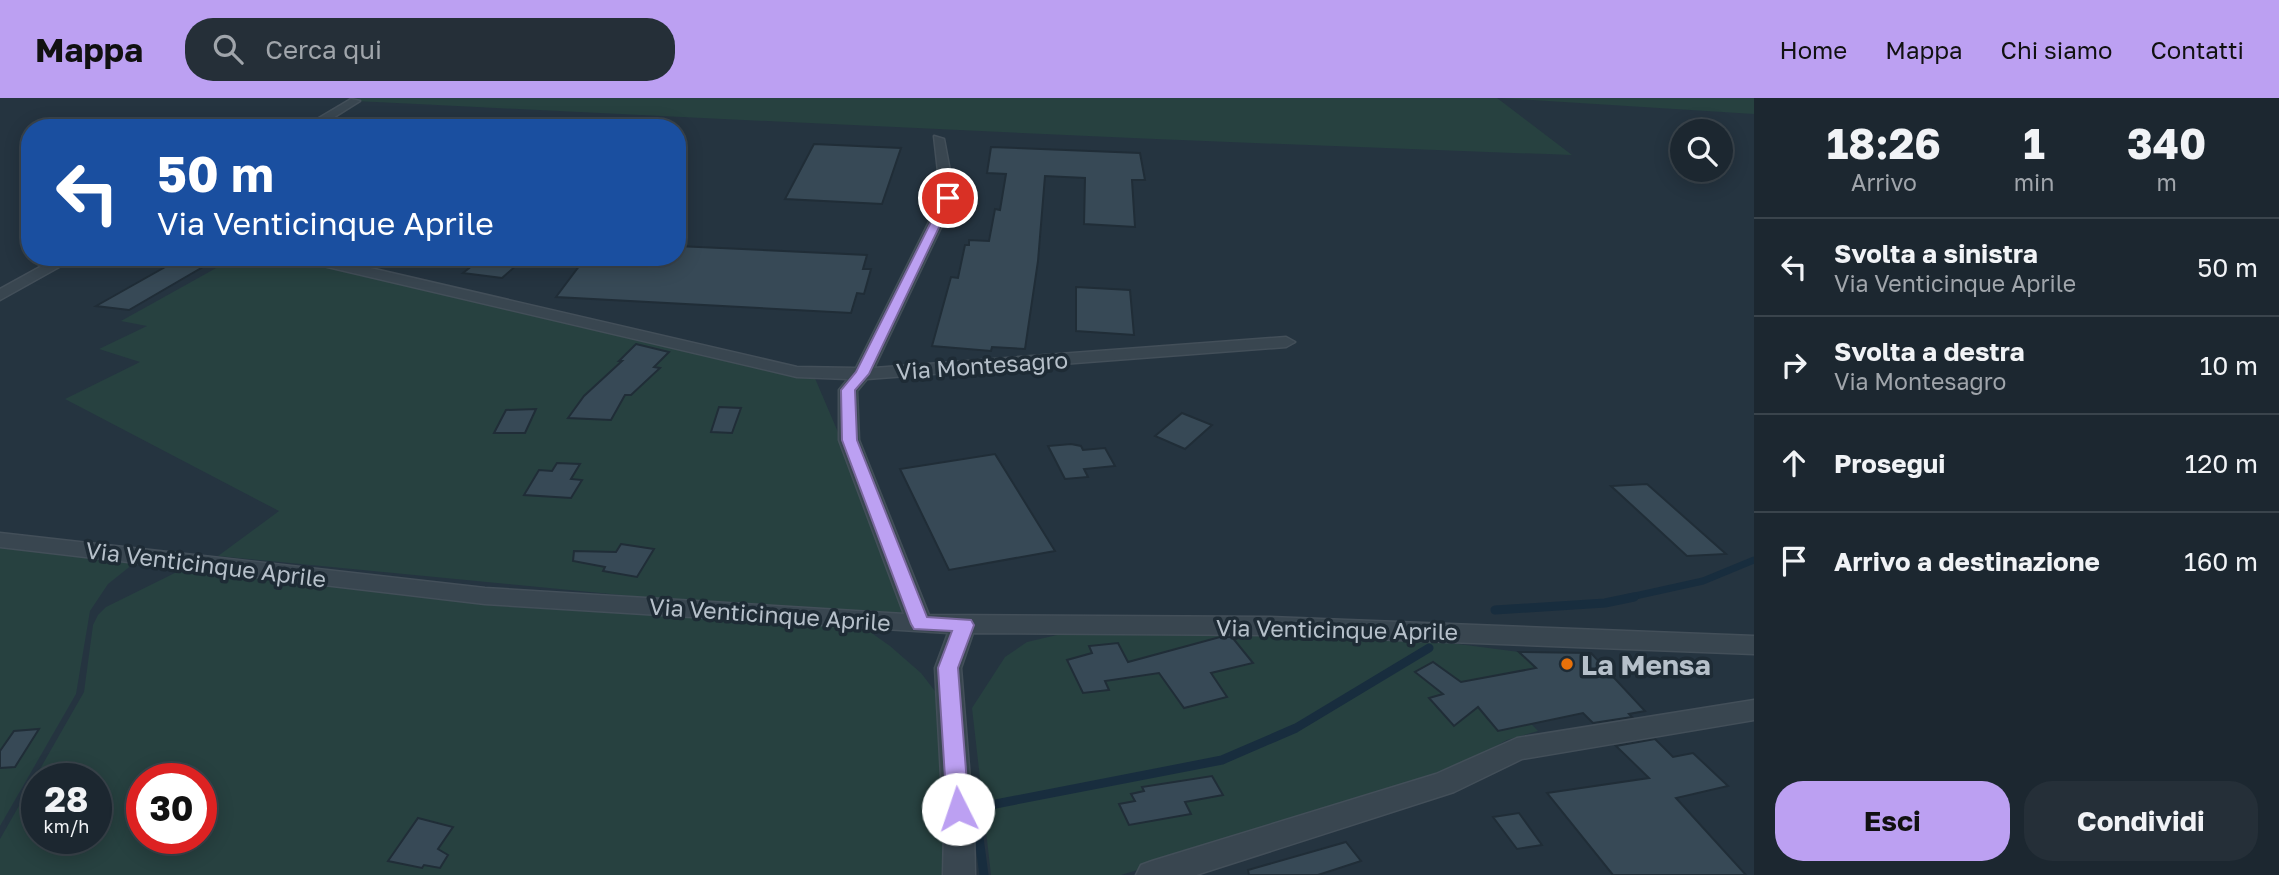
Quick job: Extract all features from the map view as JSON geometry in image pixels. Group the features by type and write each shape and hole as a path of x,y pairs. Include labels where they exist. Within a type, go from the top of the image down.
{"street":[{"path":"324,119 355,102"},
{"path":"341,266 797,372 862,374 948,198 938,139"},
{"path":"0,295 53,266"},
{"name":"Via Montesagro","path":"920,624 849,440 848,390 862,374 1286,342"},
{"name":"Via Venticinque Aprile","path":"0,540 485,596 920,624 1283,626 1754,645"},
{"path":"959,875 960,830 948,668 964,625"},
{"path":"1152,875 1444,784 1517,749 1754,710"}],"green space":[{"path":"347,98 1497,98 1572,155 811,123 355,101"},
{"path":"1500,98 1754,98 1754,114"},
{"path":"220,266 325,266 811,369 920,624 218,556 279,511 65,399 140,362 99,349 147,326 121,321"},
{"path":"0,544 138,560 108,584 90,611 76,694 36,763 21,763 21,790 0,826"},
{"path":"191,565 856,622 890,646 921,673 945,704 953,875 0,875 0,839 21,802 21,854 112,854 112,763 43,763 84,692 93,625 106,607"},
{"path":"1198,632 1405,637 1519,652 1536,668 1487,678 1538,731 1507,740 1437,778 1121,875 991,875 972,708 1005,657 1027,642 1057,635"}],"building":[{"path":"814,144 901,148 882,204 785,199"},
{"path":"991,147 1140,153 1145,180 1132,180 1135,227 1084,224 1085,178 1045,176 1038,261 1025,349 992,347 991,351 932,346 951,277 958,278 965,245 969,245 969,240 989,241 995,209 1000,210 1006,174 987,173"},
{"path":"686,246 867,255 863,269 871,269 864,294 857,293 851,313 556,297 579,266 686,266"},
{"path":"167,266 205,266 129,310 96,306"},
{"path":"472,266 516,266 502,278 463,273"},
{"path":"1076,287 1130,290 1134,335 1076,331"},
{"path":"636,344 669,352 654,367 660,368 631,395 625,395 611,420 568,418 584,396 622,361 619,361"},
{"path":"719,407 741,408 732,433 711,432"},
{"path":"536,409 525,433 494,433 506,410"},
{"path":"1182,413 1212,425 1185,449 1155,436"},
{"path":"1048,446 1081,446 1083,450 1105,448 1115,466 1084,469 1088,477 1065,479"},
{"path":"995,454 1055,551 949,570 900,469"},
{"path":"557,463 580,464 571,479 582,480 571,498 524,495 539,470 552,471"},
{"path":"1647,484 1726,554 1687,556 1611,486"},
{"path":"621,544 654,549 637,577 603,571 605,567 573,561 574,551 616,552"},
{"path":"1220,637 1232,637 1253,663 1211,673 1227,697 1184,708 1159,673 1105,681 1109,690 1083,693 1067,660 1092,653 1089,646 1118,643 1128,662"},
{"path":"1519,652 1591,653 1645,711 1629,714 1632,717 1593,723 1583,713 1498,731 1478,707 1454,726 1429,698 1443,694 1415,672 1433,662 1461,682 1536,668"},
{"path":"39,729 15,767 0,768 0,751 14,731"},
{"path":"1655,739 1673,757 1693,753 1728,786 1676,798 1746,875 1613,875 1547,793 1649,778 1616,746"},
{"path":"1212,776 1223,795 1185,802 1191,814 1129,825 1119,804 1135,801 1131,794 1144,791 1142,787"},
{"path":"1519,813 1542,845 1517,849 1493,817"},
{"path":"418,818 453,827 438,849 448,855 440,868 424,865 422,868 388,861"},
{"path":"1346,842 1361,861 1318,875 1249,875 1248,870"}],"waterway":[{"path":"1626,598 1703,581 1754,560"},
{"path":"1495,610 1605,603 1634,597"},
{"path":"984,875 975,808 1222,760 1296,728 1429,648"}],"place":[{"name":"La Mensa","path":"1567,664"}],"route":[{"path":"948,198 862,374 848,390 849,440 920,624 964,625 948,668 958,809"}]}
